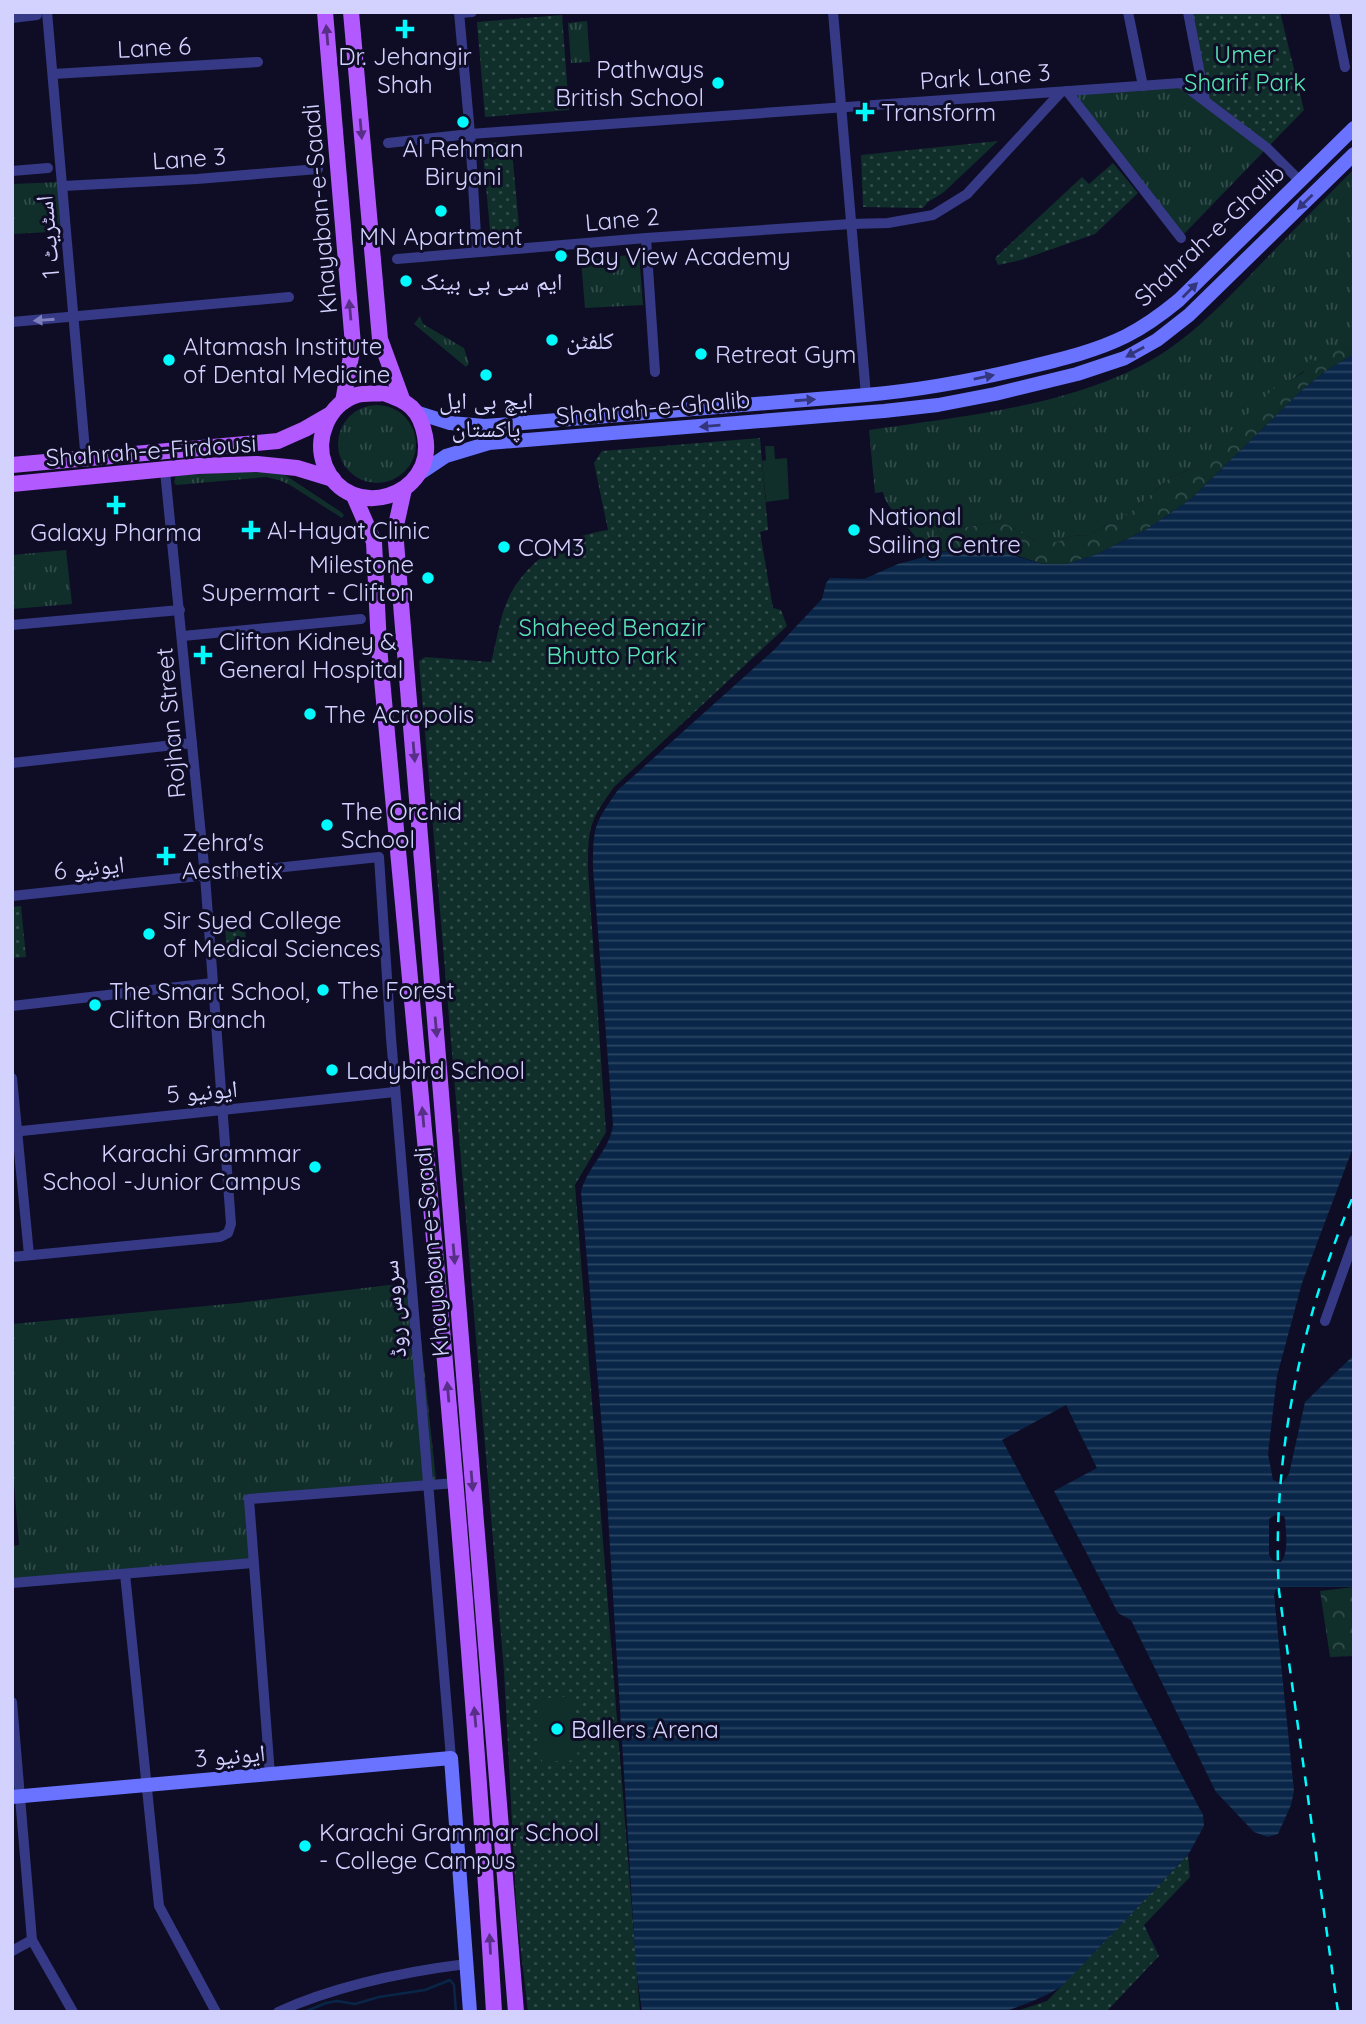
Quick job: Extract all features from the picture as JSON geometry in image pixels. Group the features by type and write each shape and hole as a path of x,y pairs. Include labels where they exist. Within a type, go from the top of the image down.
{"main road":[{"name":"Khayaban-e-Saadi","path":"325,12 353,345 338,408"},
{"name":"Khayaban-e-Saadi","path":"351,12 380,340 402,399"},
{"name":"Shahrah-e-Ghalib","path":"415,412 450,423 485,426 866,395 916,390 992,376 1074,356 1124,337 1156,320 1180,300 1354,128"},
{"name":"Shahrah-e-Ghalib","path":"419,474 446,456 489,443 897,410 995,394 1077,374 1125,358 1157,340 1189,315 1354,154"},
{"path":"916,390 911,397 912,403 917,407"},
{"path":"894,392 900,401 897,410"},
{"path":"383,393 410,404 423,424 427,447 419,474 404,489 385,497 354,496 332,479 323,462 321,450 324,426 338,408 357,395 383,393"},
{"name":"Shahrah-e-Firdousi","path":"12,466 278,441 305,429 338,408"},
{"name":"Shahrah-e-Firdousi","path":"12,484 87,475 257,464 297,468 332,479"},
{"name":"Khayaban-e-Saadi","path":"404,489 395,530 516,2012"},
{"name":"Khayaban-e-Saadi","path":"354,496 374,542 379,647 456,1483 478,1757 494,2012"},
{"path":"452,1758 470,2012"},
{"name":"ایونیو 3","path":"16,1796 452,1758"}],"street":[{"path":"472,12 459,13 477,252"},
{"path":"833,12 866,395"},
{"path":"1128,12 1143,86"},
{"path":"1188,12 1205,100"},
{"path":"1334,12 1345,67"},
{"path":"12,18 42,14"},
{"name":"اسٹریٹ 1","path":"42,14 53,74 87,475"},
{"name":"Lane 6","path":"53,74 258,62"},
{"name":"Park Lane 3","path":"388,143 470,134 1181,83 1267,148 1300,181"},
{"path":"1064,92 1181,238"},
{"name":"Lane 2","path":"397,258 646,238 888,223 933,215 967,194 1064,92"},
{"path":"12,171 48,168"},
{"name":"Lane 3","path":"63,186 318,169"},
{"path":"646,238 655,372"},
{"path":"12,322 289,297"},
{"name":"Rojhan Street","path":"29,1255 220,1237 228,1233 231,1224 205,876 183,636 164,471"},
{"path":"12,625 180,610"},
{"path":"183,636 361,619"},
{"path":"12,763 192,743"},
{"name":"ایونیو 6","path":"12,896 379,857"},
{"name":"سروس روڈ","path":"379,857 452,1758"},
{"path":"12,1006 212,984"},
{"path":"12,1078 15,1132 29,1255 12,1257"},
{"name":"ایونیو 5","path":"15,1132 396,1092"},
{"path":"1325,1321 1354,1240"},
{"path":"270,1775 249,1499 456,1483"},
{"path":"12,1583 253,1563"},
{"path":"125,1574 159,1906 216,2012"},
{"path":"12,1702 16,1796 32,1940 73,2012"},
{"path":"12,1951 32,1940"},
{"path":"278,2012 333,1991 466,1964"}],"green space":[{"name":"Umer Sharif Park","path":"1184,12 1280,12 1304,110 1267,148 1202,98"},
{"path":"562,15 569,110 485,117 477,22"},
{"path":"587,21 590,62 571,63 568,23"},
{"path":"1181,83 1267,148 1183,235 1070,91"},
{"path":"511,141 520,237 491,240 482,144"},
{"path":"998,141 923,208 863,207 861,155"},
{"path":"1113,163 1138,193 1095,234 1021,260 998,265 995,258 1082,177 1089,184"},
{"path":"1354,169 1354,345 1350,348 1338,347 1290,381 1192,469 1172,476 1118,523 1108,524 1089,535 1072,536 1057,542 1037,542 1001,521 936,530 940,552 922,558 924,555 920,545 891,508 883,492 875,493 869,430 1023,406 1098,384 1134,369 1166,351 1202,322"},
{"path":"62,182 67,231 13,234 12,184"},
{"path":"639,254 643,305 585,308 581,260"},
{"path":"420,316 423,324 464,348 469,364 466,367 414,324"},
{"path":"1331,345 1350,348 1354,345 1354,354 1327,370 1302,390 1191,499 1147,529 1095,555 1066,564 1043,564 1018,556 959,548 940,552 935,530 1001,521 1037,542 1057,542 1072,536 1089,535 1108,524 1118,523 1172,476 1192,469 1282,380 1290,381 1304,372 1305,364 1311,359 1316,361 1325,356 1324,352"},
{"path":"377,405 392,408 405,416 413,429 416,444 413,459 405,472 392,480 377,483 362,480 349,472 341,459 338,444 341,429 349,416 362,408"},
{"name":"Shaheed Benazir Bhutto Park","path":"760,438 768,530 760,532 773,608 781,610 787,626 614,787 595,817 589,844 588,870 606,1132 575,1185 640,2012 528,2012 517,1917 504,1671 419,661 425,657 491,662 507,601 529,568 565,543 608,530 594,463 602,451"},
{"path":"765,446 774,446 775,459 787,458 789,499 766,502 762,461 766,460"},
{"path":"258,470 285,475 344,515 342,518 290,485 266,477 176,485 174,482 176,476"},
{"path":"66,550 72,604 12,609 12,555"},
{"path":"21,906 26,957 12,958 12,907"},
{"path":"245,927 247,958 228,960 225,929"},
{"path":"415,1282 436,1480 250,1499 253,1563 12,1583 12,1546 19,1545 12,1483 12,1324 238,1303"},
{"path":"1354,1587 1354,1656 1330,1657 1320,1591"},
{"name":"Ballers Arena","path":"573,1696 578,1760 542,1762 536,1699"},
{"path":"1188,1855 1190,1877 1144,1925 1159,1956 1106,2012 1014,2012 1047,2001"}],"water":[{"path":"1354,354 1354,1145 1302,1283 1277,1376 1268,1454 1273,1480 1282,1483 1289,1474 1305,1402 1354,1355 1354,1587 1281,1587 1276,1589 1274,1595 1294,1791 1291,1805 1278,1834 1268,1837 1254,1832 1216,1792 1131,1620 1118,1613 1054,1491 1097,1468 1066,1405 1002,1440 1203,1815 1204,1826 1188,1855 1062,1986 1033,2001 1002,2012 642,2012 636,1968 604,1450 581,1192 588,1174 608,1142 613,1125 593,868 596,826 618,790 774,650 822,599 830,578 864,579 898,564 959,548 994,550 1043,564 1066,564 1095,555 1147,529 1191,499 1302,390 1327,370","holes":["1275,1515 1284,1516 1285,1552 1281,1562 1273,1561 1269,1555 1269,1519"]}],"waterway":[{"path":"304,2012 326,2003 337,2001 355,2004 379,1997 425,1990 450,1980 454,1985 456,2012"}],"railway":[{"path":"1338,2012 1279,1591 1278,1541 1280,1490 1294,1388 1319,1289 1354,1194"}],"place":[{"name":"Dr. Jehangir Shah","path":"405,29"},
{"name":"Pathways British School","path":"718,83"},
{"name":"Transform","path":"865,112"},
{"name":"Al Rehman Biryani","path":"463,122"},
{"name":"MN Apartment","path":"441,211"},
{"name":"Bay View Academy","path":"561,256"},
{"name":"ایم سی بی بینک","path":"406,281"},
{"name":"کلفٹن","path":"552,340"},
{"name":"Retreat Gym","path":"701,354"},
{"name":"Altamash Institute of Dental Medicine","path":"169,360"},
{"name":"ایچ بی ایل پاکستان","path":"486,375"},
{"name":"Galaxy Pharma","path":"116,505"},
{"name":"Al-Hayat Clinic","path":"251,530"},
{"name":"National Sailing Centre","path":"854,530"},
{"name":"COM3","path":"504,547"},
{"name":"Milestone Supermart - Clifton","path":"428,578"},
{"name":"Clifton Kidney & General Hospital","path":"203,655"},
{"name":"The Acropolis","path":"310,714"},
{"name":"The Orchid School","path":"327,825"},
{"name":"Zehra's Aesthetix","path":"166,856"},
{"name":"Sir Syed College of Medical Sciences","path":"149,934"},
{"name":"The Forest","path":"323,990"},
{"name":"The Smart School, Clifton Branch","path":"95,1005"},
{"name":"Ladybird School","path":"332,1070"},
{"name":"Karachi Grammar School -Junior Campus","path":"315,1167"},
{"name":"Ballers Arena","path":"557,1729"},
{"name":"Karachi Grammar School - College Campus","path":"305,1846"}]}
